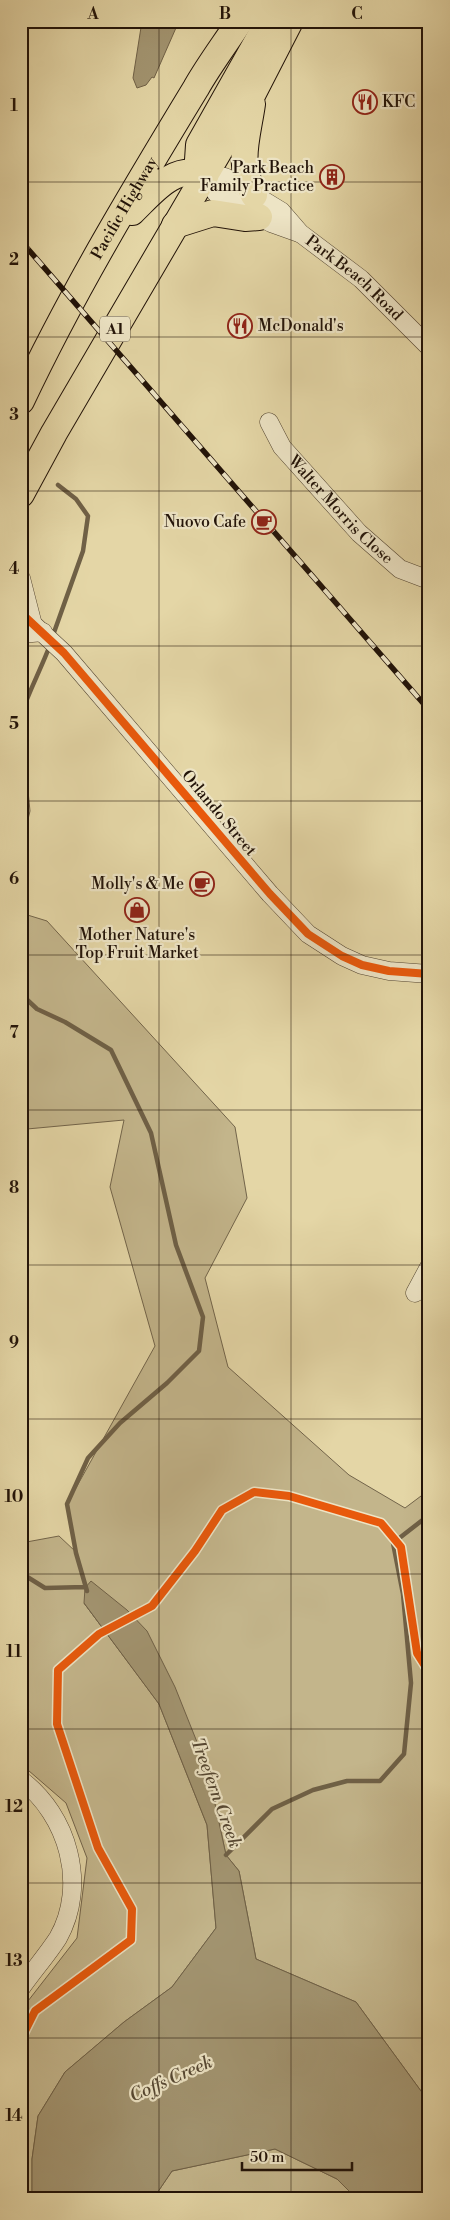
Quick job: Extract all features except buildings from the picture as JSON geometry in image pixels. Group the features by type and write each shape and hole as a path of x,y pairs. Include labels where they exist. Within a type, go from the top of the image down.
{"highway":[{"path":"196,86 228,21"},
{"name":"Pacific Highway","path":"21,401 46,347 108,235 196,86 240,21"},
{"path":"205,176 198,160 199,145 269,21"},
{"name":"A1","path":"21,494 253,93 290,21"},
{"path":"175,225 213,213 224,213 245,218 256,206 246,179 244,162 253,93"},
{"path":"108,235 172,177 188,172 196,172 205,176"}],"street":[{"name":"Park Beach Road","path":"205,176 226,177 256,206 300,233 361,280 429,346"},
{"name":"Walter Morris Close","path":"269,422 282,448 359,533 400,569 429,579"},
{"path":"21,578 29,625"},
{"name":"Orlando Street","path":"29,625 64,652 270,894 308,934 342,956 362,965 389,971 429,974"},
{"path":"415,1293 429,1267"},
{"path":"21,1780 47,1804 64,1835 73,1872 71,1904 58,1937 21,1988"}],"shaded area":[{"path":"25,761 30,811 21,848 21,764"},
{"path":"21,913 47,921 235,1127 247,1198 205,1278 228,1367 349,1475 405,1508 429,1490 429,2102 356,2002 256,1959 239,1871 226,1855 207,1767 84,1603 159,1704 207,1825 216,1928 172,1987 124,2022 65,2072 38,2116 32,2159 32,2199 21,2199 21,2010 77,1938 87,1858 66,1803 21,1764 21,1543 59,1536 76,1552 67,1504 155,1346 110,1187 124,1120 27,1129 21,1118"},
{"path":"275,2149 337,2179 357,2199 153,2199 172,2171"}],"water":[{"path":"142,21 179,21 154,78 152,77 146,85 137,88 133,78"},
{"name":"Coffs Creek","path":"91,1581 127,1610 147,1631 175,1687 207,1767 226,1855 239,1871 256,1959 356,2002 429,2102 429,2199 357,2199 337,2179 275,2149 172,2171 153,2199 32,2199 32,2159 38,2116 65,2072 124,2022 172,1987 216,1928 207,1825 159,1704 84,1603 85,1588"}],"waterway":[{"path":"52,638 83,551 88,516 76,499 58,485"},
{"path":"21,715 50,645"},
{"path":"21,994 37,1009 65,1022 111,1050 151,1133 176,1245 203,1317 199,1351 167,1383 120,1423 88,1458 67,1504 76,1553 87,1591"},
{"name":"Treefern Creek","path":"226,1855 272,1809 313,1790 347,1781 380,1781 404,1754 411,1683 403,1594 393,1543 429,1515"},
{"path":"21,1573 45,1588 85,1587"}],"railway":[{"path":"21,241 429,710"}],"cycle path":[{"path":"21,613 64,653 270,894 308,934 342,956 362,965 389,971 429,974"},
{"path":"21,2039 35,2011 131,1940 132,1909 98,1848 57,1724 58,1670 99,1634 152,1606 195,1551 222,1510 254,1492 289,1496 381,1523 401,1547 417,1653 429,1672"}],"place":[{"name":"KFC","path":"365,102"},
{"name":"Park Beach Family Practice","path":"332,177"},
{"name":"McDonald's","path":"240,326"},
{"name":"Nuovo Cafe","path":"264,522"},
{"name":"Molly's & Me","path":"202,884"},
{"name":"Mother Nature's Top Fruit Market","path":"137,910"}]}
